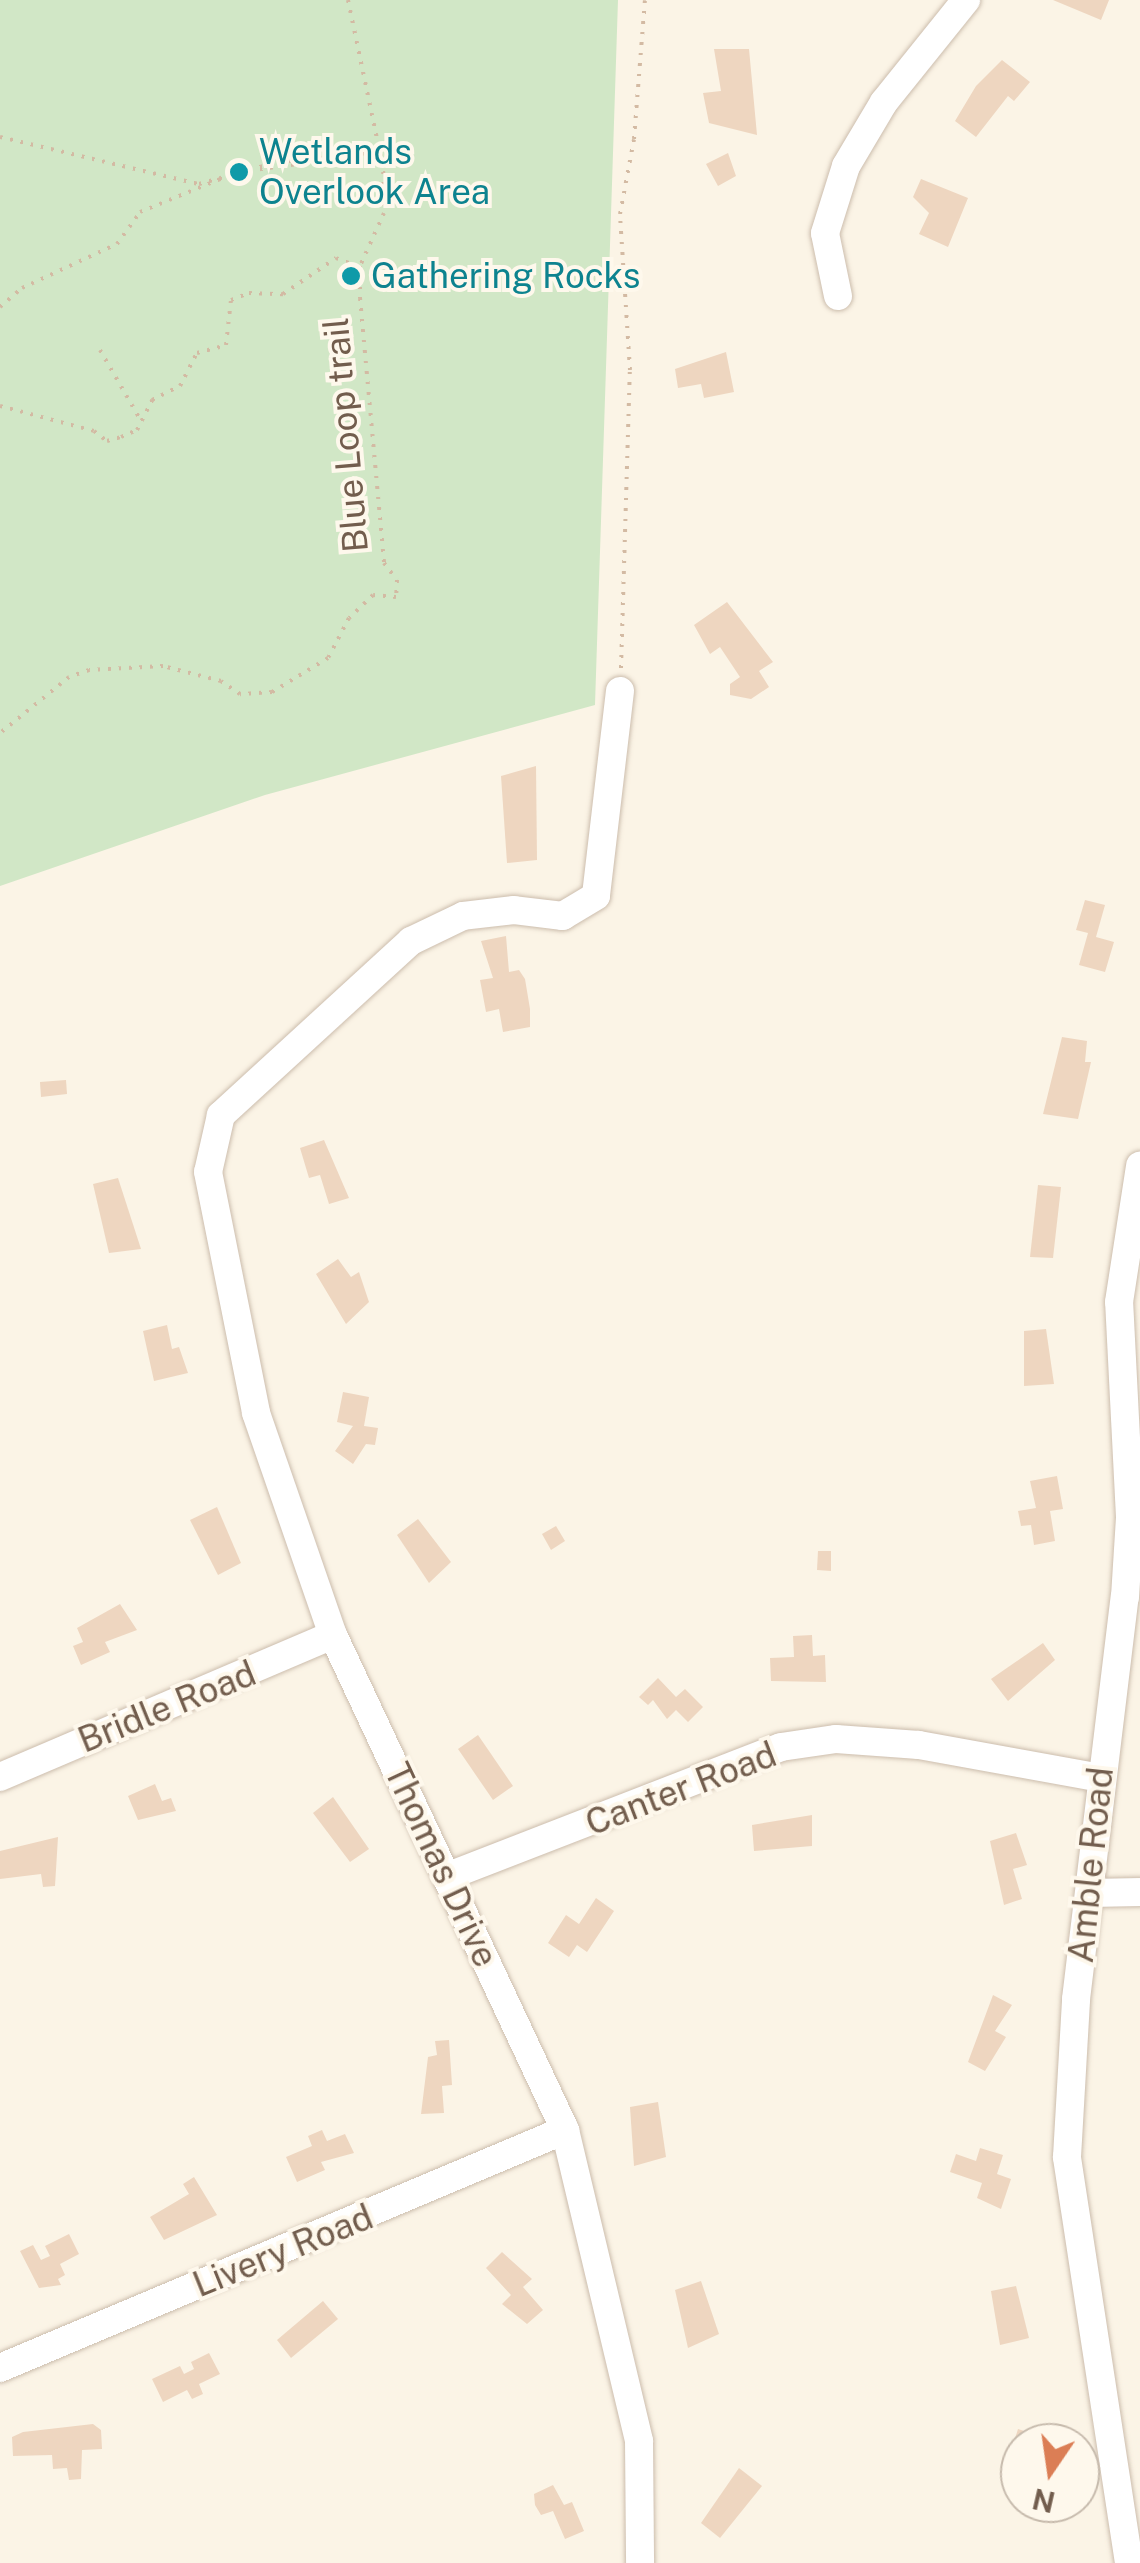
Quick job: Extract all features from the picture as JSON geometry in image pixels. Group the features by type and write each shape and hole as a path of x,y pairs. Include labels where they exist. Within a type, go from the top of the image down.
{"street":[{"path":"838,296 825,233 846,166 884,102 966,0"},
{"name":"Thomas Drive","path":"620,691 596,896 563,916 514,910 463,916 411,941 220,1116 208,1172 256,1413 333,1635 565,2130 639,2441 640,2563"},
{"name":"Amble Road","path":"1129,2563 1066,2157 1068,2081 1130,1517 1118,1371 1119,1302 1136,1230 1140,1166"},
{"name":"Bridle Road","path":"0,1777 333,1635"},
{"name":"Canter Road","path":"446,1877 781,1747 836,1739 919,1745 1101,1778"},
{"path":"1091,1893 1140,1892"},
{"name":"Livery Road","path":"0,2368 565,2130"}],"path":[{"path":"0,733 69,677 89,670 163,666 221,681 240,694 272,692 328,658 349,618 373,595 396,597 397,580 384,563 360,298 360,266 384,213 382,165 348,0"},
{"path":"620,691 630,370 620,214 634,139 644,0"},
{"path":"0,137 199,184 278,162 368,154 382,165"},
{"path":"0,307 22,288 117,244 140,212 233,174 369,156 382,165"},
{"path":"359,265 383,210 382,165"},
{"name":"Blue Loop trail","path":"0,406 94,431 107,442 137,430 152,400 180,386 197,354 226,345 232,300 249,293 283,294 336,258 359,265 382,565 396,580 396,597 373,594 348,617 328,657 272,691 241,693 221,680 163,666 88,668 70,674 0,733"},
{"path":"100,350 140,420"}],"green space":[{"path":"0,0 618,0 595,705 265,795 0,886"}],"building":[{"path":"1053,0 1109,0 1101,20"},
{"path":"714,49 749,49 757,135 709,123 703,93 721,91"},
{"path":"1002,60 1030,82 1014,101 1008,96 976,137 955,121 976,86"},
{"path":"728,153 736,176 718,186 706,164"},
{"path":"921,179 968,198 948,247 919,234 929,213 913,197"},
{"path":"726,352 734,392 704,398 701,384 678,388 675,369"},
{"path":"727,602 773,662 759,671 769,687 751,699 730,695 730,684 740,677 720,647 710,654 694,625"},
{"path":"536,766 537,860 507,863 501,776"},
{"path":"1085,900 1105,905 1096,937 1114,942 1105,972 1079,965 1088,933 1076,930"},
{"path":"506,936 509,972 519,970 525,979 530,1027 503,1032 499,1009 486,1012 480,980 493,978 481,941"},
{"path":"1062,1037 1087,1041 1085,1062 1091,1062 1078,1119 1043,1114"},
{"path":"66,1080 67,1094 41,1097 40,1082"},
{"path":"324,1140 349,1198 329,1204 320,1175 309,1178 300,1148"},
{"path":"118,1178 141,1249 109,1253 93,1184"},
{"path":"1038,1185 1061,1187 1053,1258 1030,1257"},
{"path":"338,1259 351,1277 359,1272 369,1302 346,1324 316,1274"},
{"path":"167,1325 172,1349 179,1347 188,1373 154,1381 143,1331"},
{"path":"1046,1329 1054,1384 1024,1386 1024,1331"},
{"path":"343,1392 369,1397 364,1426 378,1428 375,1445 366,1444 353,1464 335,1451 353,1426 337,1422"},
{"path":"1057,1476 1063,1509 1050,1511 1055,1541 1034,1545 1031,1525 1021,1526 1018,1511 1036,1508 1030,1481"},
{"path":"217,1507 241,1563 218,1575 190,1520"},
{"path":"418,1519 451,1562 429,1583 397,1535"},
{"path":"556,1526 565,1541 551,1550 542,1534"},
{"path":"818,1551 831,1551 831,1571 817,1570"},
{"path":"120,1604 137,1630 105,1642 110,1652 81,1665 73,1646 83,1642 77,1628"},
{"path":"812,1635 813,1656 825,1655 826,1682 771,1681 770,1658 794,1657 793,1636"},
{"path":"1043,1643 1055,1660 1008,1701 991,1679"},
{"path":"658,1678 676,1697 685,1689 703,1707 688,1722 676,1710 667,1719 653,1700 648,1705 639,1697"},
{"path":"478,1735 513,1786 493,1800 458,1749"},
{"path":"155,1784 162,1801 171,1798 176,1811 138,1820 128,1796"},
{"path":"333,1797 369,1849 350,1862 313,1813"},
{"path":"812,1815 812,1846 754,1851 752,1825"},
{"path":"1016,1833 1027,1865 1013,1869 1022,1899 1004,1905 990,1841"},
{"path":"58,1837 55,1886 43,1887 41,1874 0,1879 0,1851"},
{"path":"596,1898 614,1911 587,1952 577,1945 569,1957 548,1943 566,1915 579,1924"},
{"path":"993,1995 1012,2005 995,2031 1006,2037 985,2071 968,2062"},
{"path":"449,2040 452,2085 442,2086 444,2113 421,2114 428,2057 437,2055 435,2041"},
{"path":"658,2102 666,2157 634,2166 630,2107"},
{"path":"322,2130 327,2141 345,2134 354,2153 321,2162 325,2170 297,2182 286,2157 312,2146 308,2136"},
{"path":"980,2148 1003,2155 997,2174 1011,2179 1001,2209 977,2198 982,2183 950,2172 956,2154 976,2161"},
{"path":"194,2177 217,2215 164,2240 150,2217 189,2194 183,2184"},
{"path":"69,2234 79,2254 60,2264 65,2275 58,2279 61,2285 39,2288 20,2251 33,2245 41,2260 50,2256 45,2246"},
{"path":"502,2252 532,2279 523,2287 543,2310 527,2324 502,2304 511,2295 486,2268"},
{"path":"701,2281 719,2334 688,2348 675,2290"},
{"path":"1016,2286 1029,2338 1000,2345 991,2291"},
{"path":"323,2301 338,2319 291,2358 277,2340"},
{"path":"209,2353 220,2374 199,2384 203,2394 192,2399 187,2390 163,2402 152,2379 180,2366 184,2374 194,2369 191,2362"},
{"path":"93,2424 101,2430 102,2449 82,2450 81,2479 69,2480 67,2468 53,2469 52,2455 13,2456 12,2437 23,2432"},
{"path":"739,2468 762,2486 720,2538 701,2523"},
{"path":"553,2485 564,2505 572,2502 584,2531 565,2539 553,2511 541,2515 534,2494"}],"place":[{"name":"Wetlands Overlook Area","path":"239,172"},
{"name":"Gathering Rocks","path":"351,276"}]}
